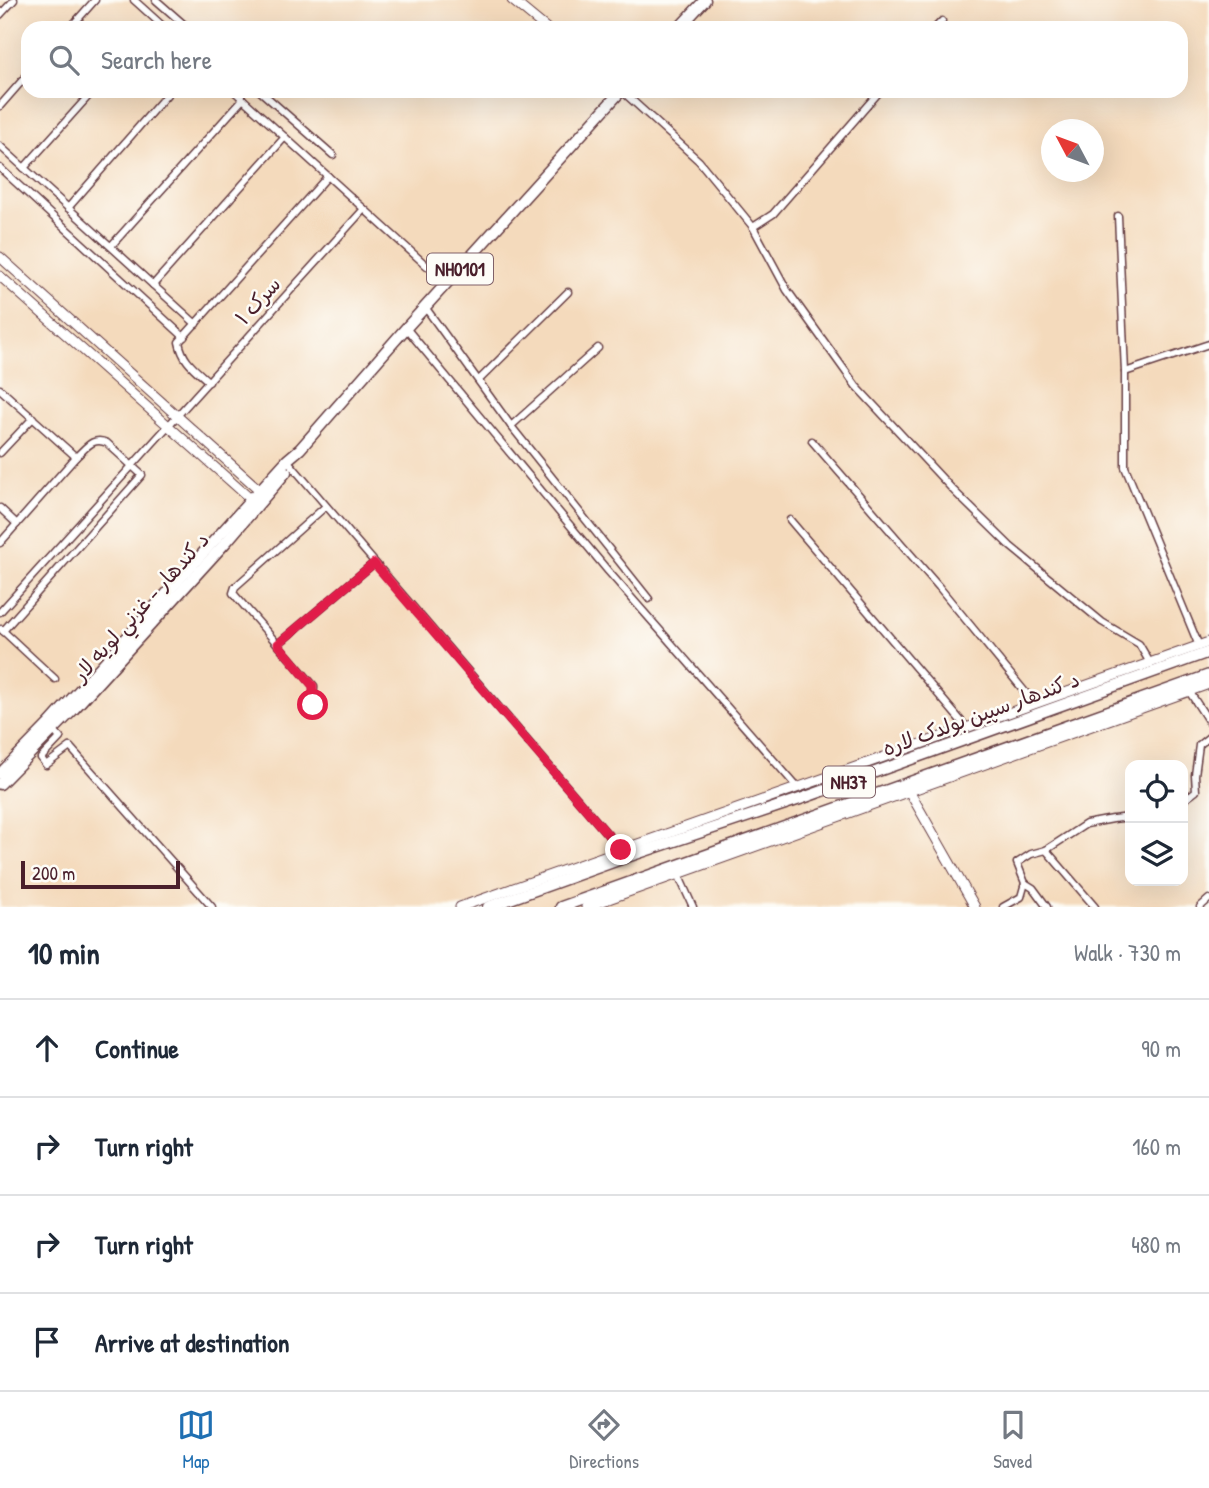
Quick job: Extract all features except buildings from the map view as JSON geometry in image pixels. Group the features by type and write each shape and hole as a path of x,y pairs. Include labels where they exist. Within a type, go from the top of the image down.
{"highway":[{"path":"686,21 705,0"},
{"name":"د کندهار - غزني لويه لار","path":"0,784 289,463 406,328 616,98"},
{"name":"د کندهار سپین بولدک لاره","path":"488,907 829,789 1209,652"},
{"name":"د کندهار سپین بولدک لاره","path":"561,907 1209,676"},
{"name":"د کندهار - غزني لويه لار","path":"0,774 50,728"}],"street":[{"path":"0,15 13,0"},
{"path":"76,21 95,0"},
{"path":"134,0 156,20"},
{"path":"156,0 180,21"},
{"path":"512,0 538,21"},
{"path":"0,106 21,83"},
{"path":"24,168 87,98"},
{"path":"68,208 164,98"},
{"path":"268,98 333,155"},
{"path":"630,98 699,161 753,227 787,290 856,386 954,491 1010,546 1102,622 1139,644 1150,663"},
{"path":"753,227 773,214 874,98"},
{"path":"111,246 243,99 427,265"},
{"path":"153,285 285,137"},
{"path":"0,146 196,324"},
{"path":"0,168 184,337"},
{"path":"209,382 186,361 179,342 328,176"},
{"name":"سرک ۱","path":"0,612 364,209"},
{"path":"1118,216 1125,372 1125,467 1199,646"},
{"path":"0,257 263,492"},
{"path":"0,276 254,502"},
{"path":"479,380 568,292"},
{"path":"425,307 511,426 649,599"},
{"path":"406,328 608,571 798,788"},
{"path":"1125,372 1209,344"},
{"path":"511,426 598,348"},
{"path":"0,389 76,457"},
{"path":"0,453 33,418"},
{"path":"0,543 89,444 100,440 107,443 142,475 1,629 55,679"},
{"path":"812,441 939,587 1035,704"},
{"path":"289,463 621,850"},
{"path":"313,705 313,686 233,593 235,587 326,506"},
{"path":"0,508 18,524"},
{"path":"790,520 967,728"},
{"path":"278,644 374,563"},
{"path":"460,907 1209,642"},
{"path":"586,907 1209,684"},
{"path":"1189,691 1209,722"},
{"path":"50,728 60,738 41,758 46,765 70,747 212,907"},
{"path":"1188,798 1196,791 1199,746 1209,737"},
{"path":"909,791 975,907"},
{"path":"1047,907 1033,888 1025,883 1017,863 1031,854 1046,850 1086,824 1125,818"},
{"path":"1046,850 1095,907"},
{"path":"678,874 693,907"},
{"path":"1003,907 1021,897 1025,883"},
{"path":"1200,907 1209,899"}],"route":[{"path":"313,705 313,686 278,644 374,563 621,850"}]}
